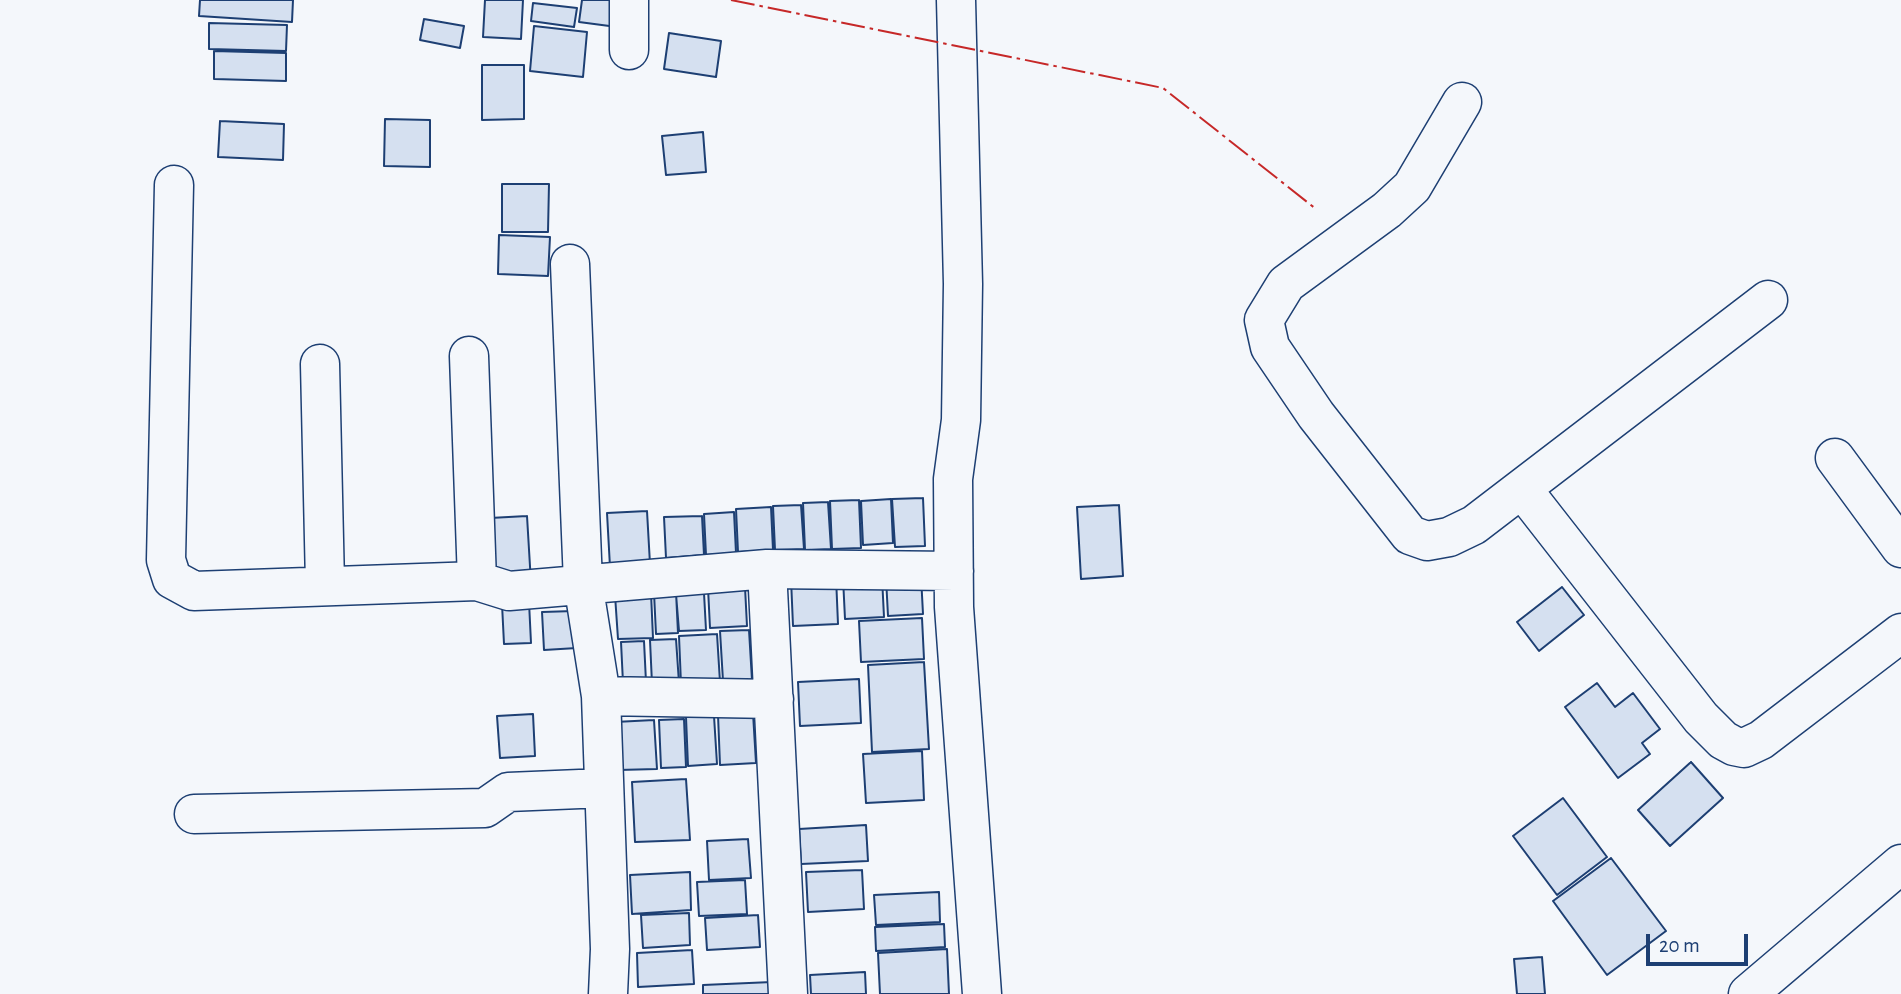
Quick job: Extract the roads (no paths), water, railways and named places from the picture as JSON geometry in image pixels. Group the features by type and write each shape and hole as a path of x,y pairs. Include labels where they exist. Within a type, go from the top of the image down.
{"main road":[{"path":"629,0 629,50"},
{"path":"956,0 963,284 961,420 953,479 954,607 982,994"},
{"path":"1462,102 1412,187 1387,210 1286,284 1264,320 1270,347 1285,370 1316,415 1410,535 1427,541 1449,537 1474,526 1768,300"},
{"path":"174,185 166,560 172,579 194,591 325,584 477,581 509,591 767,569 954,571"},
{"path":"569,264 583,583 601,696 610,949 608,994"},
{"path":"469,356 477,581"},
{"path":"320,364 325,584"},
{"path":"1835,458 1901,548"},
{"path":"1523,490 1701,718 1723,740 1734,746 1744,748 1761,740 1901,633"},
{"path":"767,569 788,994"},
{"path":"601,696 774,699"},
{"path":"194,814 485,808 508,792 604,789"},
{"path":"1748,994 1901,864"}]}
